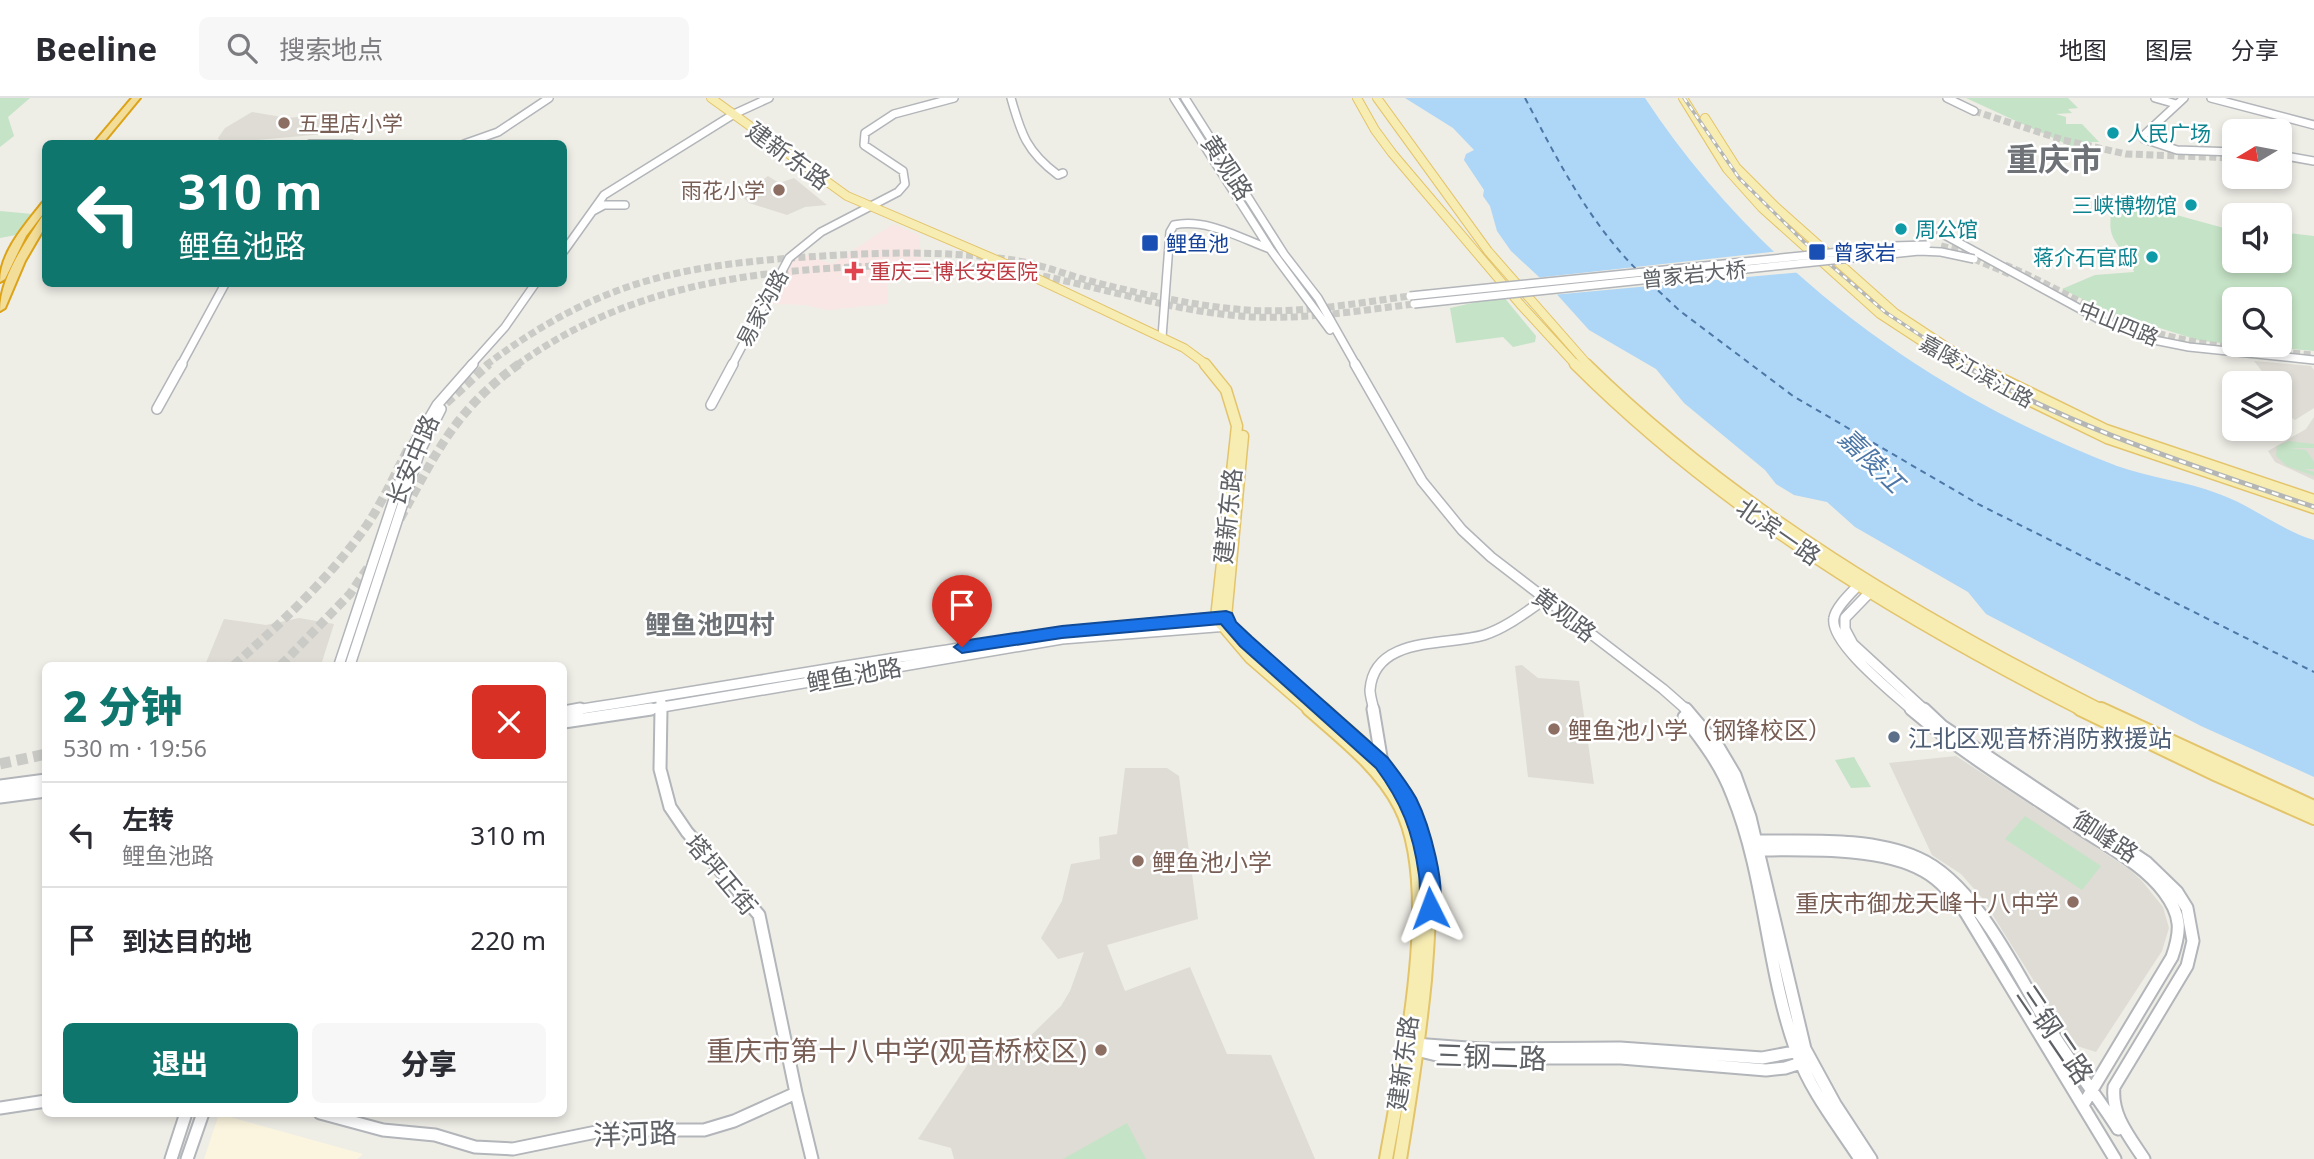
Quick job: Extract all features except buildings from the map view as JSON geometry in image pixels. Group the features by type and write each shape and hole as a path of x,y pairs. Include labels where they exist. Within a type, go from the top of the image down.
{"highway":[{"path":"109,140 144,98"},
{"path":"100,140 135,99"},
{"path":"0,279 22,235 42,209"},
{"path":"0,308 20,261 42,224"}],"main road":[{"path":"477,140 490,136 550,98"},
{"name":"建新东路","path":"711,98 734,112"},
{"name":"建新东路","path":"717,98 830,186 1162,334 1217,373 1230,394 1237,426 1223,622"},
{"path":"567,239 600,195 760,98"},
{"path":"567,246 597,202 609,192 734,112 769,98"},
{"name":"易家沟路","path":"711,405 789,258 821,232 902,188 906,180 903,171 864,145 865,133 879,122 903,112 954,98"},
{"path":"1011,98 1027,149 1058,175 1063,173 1046,162 1034,147 1018,98"},
{"name":"黄观路","path":"1174,98 1270,249 1331,331 1418,483 1438,512 1460,538 1663,689 1692,715 1719,748 1735,775 1750,817 1752,846 1803,1056 1860,1159"},
{"name":"黄观路","path":"1185,98 1284,254 1318,298 1422,481 1441,509 1463,535 1542,600"},
{"name":"北滨一路","path":"1357,98 1380,138 1539,327 1578,368 1644,428 1710,482 1861,582 2091,711 2314,818"},
{"name":"北滨一路","path":"1377,98 1475,235 1550,326 1588,365 1652,424 1720,479 1861,582"},
{"name":"嘉陵江滨江路","path":"1683,98 1727,169 1762,208 1880,314 1955,364 2107,438 2314,508"},
{"name":"嘉陵江滨江路","path":"1691,98 1736,167 1777,208 1895,313 1964,360 2106,430 2314,500"},
{"path":"1947,98 1975,110 1954,98"},
{"path":"2155,98 2176,104"},
{"path":"2183,98 2143,136 2144,139 2158,146 2179,150 2222,152"},
{"path":"2211,98 2314,125"},
{"path":"2292,160 2314,163"},
{"path":"587,216 600,206 625,205"},
{"path":"1162,334 1170,232 1174,225 1183,222 1197,223 1284,254"},
{"name":"中山四路","path":"1941,233 2104,321 2144,338 2189,347 2314,360"},
{"name":"曾家岩大桥","path":"1941,246 1913,244 1412,300 1919,251 1941,252 1974,259"},
{"path":"157,409 223,287"},
{"name":"长安中路","path":"340,662 410,451 420,430 440,398 497,337 533,287"},
{"name":"长安中路","path":"351,662 420,451 435,418 454,391 503,337 539,287"},
{"name":"御峰路","path":"1861,582 1834,615 1834,629 1851,654 1960,748 2138,867 2165,893 2174,908 2180,935 2172,957 2082,1105"},
{"name":"御峰路","path":"1873,589 1847,614 1844,623 1848,636 1859,651 1950,732 2146,862 2177,892 2187,908 2193,941 2187,966 2114,1087"},
{"path":"1382,763 1370,689 1385,657 1401,649 1488,634 1542,600"},
{"name":"建新东路","path":"1223,622 1382,763 1404,794 1417,821 1429,879 1431,905 1400,1159"},
{"name":"建新东路","path":"1223,622 1374,767 1401,807 1413,840 1420,879 1421,904 1414,1047 1387,1159"},
{"name":"鲤鱼池路","path":"567,721 661,703 1062,639 1223,622"},
{"name":"鲤鱼池路","path":"567,712 661,703"},
{"name":"塔坪正街","path":"661,703 660,769 670,807 687,832 759,915 796,1093"},
{"name":"北滨一路","path":"2091,711 2314,807"},
{"path":"0,786 42,781"},
{"path":"0,797 42,792"},
{"name":"三钢二路","path":"1752,846 1888,849 1918,858 1942,871 1973,905 2058,1041 2137,1159"},
{"name":"三钢二路","path":"1752,846 1877,855 1902,860 1925,870 1957,900 2115,1159"},
{"path":"2028,1014 2073,1078 2093,1090 2114,1087 2112,1102 2115,1111 2144,1159"},
{"name":"三钢二路","path":"1414,1047 1481,1059 1622,1058 1766,1070 1803,1056"},
{"name":"黄观路","path":"1803,1056 1871,1159"},
{"path":"796,1093 812,1159"},
{"name":"洋河路","path":"335,1117 383,1130 435,1135 474,1147 513,1149 606,1130 704,1130 734,1121 796,1093"},
{"path":"0,1108 42,1102"},
{"path":"171,1159 185,1117"},
{"path":"187,1159 202,1117"}],"shaded area":[{"name":"五里店小学","path":"252,112 287,118 333,114 332,117 338,117 333,128 327,129 325,134 219,140 225,128"},
{"name":"雨花小学","path":"768,176 779,183 794,178 827,205 805,207 787,215 749,203 742,196"},
{"name":"重庆三博长安医院","path":"893,224 919,235 923,278 887,281 888,304 827,310 806,305 768,304 800,253 832,264"},
{"path":"2254,361 2311,366 2314,370 2314,408 2295,420 2292,418 2292,371 2262,371"},
{"path":"2314,417 2314,480 2275,462 2268,451 2285,441 2292,441 2292,437 2306,429"},
{"path":"299,618 334,624 322,662 206,662 224,619 266,625"},
{"name":"鲤鱼池小学（钢锋校区）","path":"1522,665 1538,678 1579,681 1594,784 1528,777 1515,666"},
{"name":"重庆市御龙天峰十八中学","path":"1956,756 2129,869 2163,907 2169,928 2162,951 2096,1052 2074,1045 1982,898 1961,874 1932,855 1889,763"},
{"name":"重庆市第十八中学(观音桥校区)","path":"1125,768 1167,768 1179,776 1198,919 1107,945 1125,991 1190,967 1227,1054 1271,1055 1315,1159 954,1159 951,1148 918,1139 980,1046 1023,1043 1061,1006 1070,991 1084,952 1058,959 1041,938 1062,901 1071,864 1100,859 1099,837 1117,834"},
{"path":"218,1117 230,1117 363,1154 357,1159 204,1159"}],"green space":[{"path":"0,98 30,98 8,117 14,136 0,147"},
{"path":"1966,98 2068,98 2078,108 2068,109 2072,113 2056,114 2066,117 2066,124 2082,124 2099,142 2080,142 2084,147 2073,147"},
{"path":"2108,208 2158,210 2222,227 2222,273 2292,273 2292,233 2314,236 2314,351 2292,349 2292,287 2222,287 2222,343 2201,341 2109,312 2062,289 2095,275 2134,272 2130,261 2115,242"},
{"path":"0,211 32,214 16,235 0,238"},
{"path":"1503,296 1536,336 1535,342 1513,347 1503,337 1456,343 1450,308"},
{"path":"2289,441 2314,444 2314,448 2289,448 2306,450 2314,462 2314,469 2304,469 2314,472 2314,476 2287,466 2276,456 2277,446"},
{"path":"1854,757 1871,787 1851,788 1835,760"},
{"path":"2025,816 2101,866 2082,890 2005,839"},
{"path":"1127,1123 1146,1159 1063,1159"}],"water":[{"name":"嘉陵江","path":"1405,98 1645,98 1690,160 1739,217 1794,270 1852,319 1914,363 1979,402 2047,436 2117,466 2219,494 2314,540 2314,777 2201,726 1986,614 1968,592 1855,527 1827,502 1794,495 1776,484 1765,470 1684,403 1656,369 1589,330 1553,290 1511,251 1497,231 1490,206 1483,196 1484,190 1464,160 1466,154 1474,150 1453,128"}],"pier":[{"path":"1781,251 1803,272 1552,295 1535,278"}],"ferry route":[{"path":"1525,98 1561,166 1588,209 1602,230 1636,269"},
{"path":"1650,283 1680,311 1793,396 1980,505 2314,672"}],"tunnel":[{"path":"1974,111 2063,140 2126,154 2222,158"},
{"path":"1941,246 1978,255"},
{"path":"486,365 550,323 619,290 694,270 797,258 894,253 989,257 1033,264 1148,295 1246,310 1308,309 1410,296"},
{"path":"1974,259 2012,275"},
{"path":"517,365 555,340 635,303 719,281 807,270 918,265 1005,270 1054,278 1186,309 1240,316 1305,316 1414,304"},
{"path":"2005,265 2141,328 2183,340 2226,347 2314,355"},
{"path":"436,412 489,364"},
{"path":"400,519 449,434 478,398 519,364"},
{"path":"237,662 305,599 353,544 378,507 408,449"},
{"path":"284,662 350,594 390,535"},
{"path":"346,662 372,582"},
{"path":"0,764 42,755"}],"railway":[{"path":"1684,98 1739,178 1818,254"},
{"path":"1818,254 1893,246"},
{"path":"1434,297 1818,254"},
{"path":"1818,254 1885,312 1965,365"},
{"path":"1962,364 2046,408 2090,427 2314,507"}],"place":[{"name":"五里店小学","path":"284,123"},
{"name":"人民广场","path":"2113,133"},
{"name":"雨花小学","path":"779,190"},
{"name":"三峡博物馆","path":"2191,205"},
{"name":"周公馆","path":"1901,229"},
{"name":"鲤鱼池","path":"1150,243"},
{"name":"曾家岩","path":"1817,252"},
{"name":"蒋介石官邸","path":"2152,257"},
{"name":"重庆三博长安医院","path":"854,271"},
{"name":"鲤鱼池小学（钢锋校区）","path":"1554,729"},
{"name":"江北区观音桥消防救援站","path":"1894,737"},
{"name":"鲤鱼池小学","path":"1138,861"},
{"name":"重庆市御龙天峰十八中学","path":"2073,902"},
{"name":"重庆市第十八中学(观音桥校区)","path":"1101,1050"}],"district":[{"name":"重庆市","path":"2054,158"},
{"name":"鲤鱼池四村","path":"710,624"}],"route":[{"path":"962,647 1062,632 1226,617 1230,626 1246,642 1382,763 1398,785 1417,821 1422,838 1429,879 1430,908"}]}
